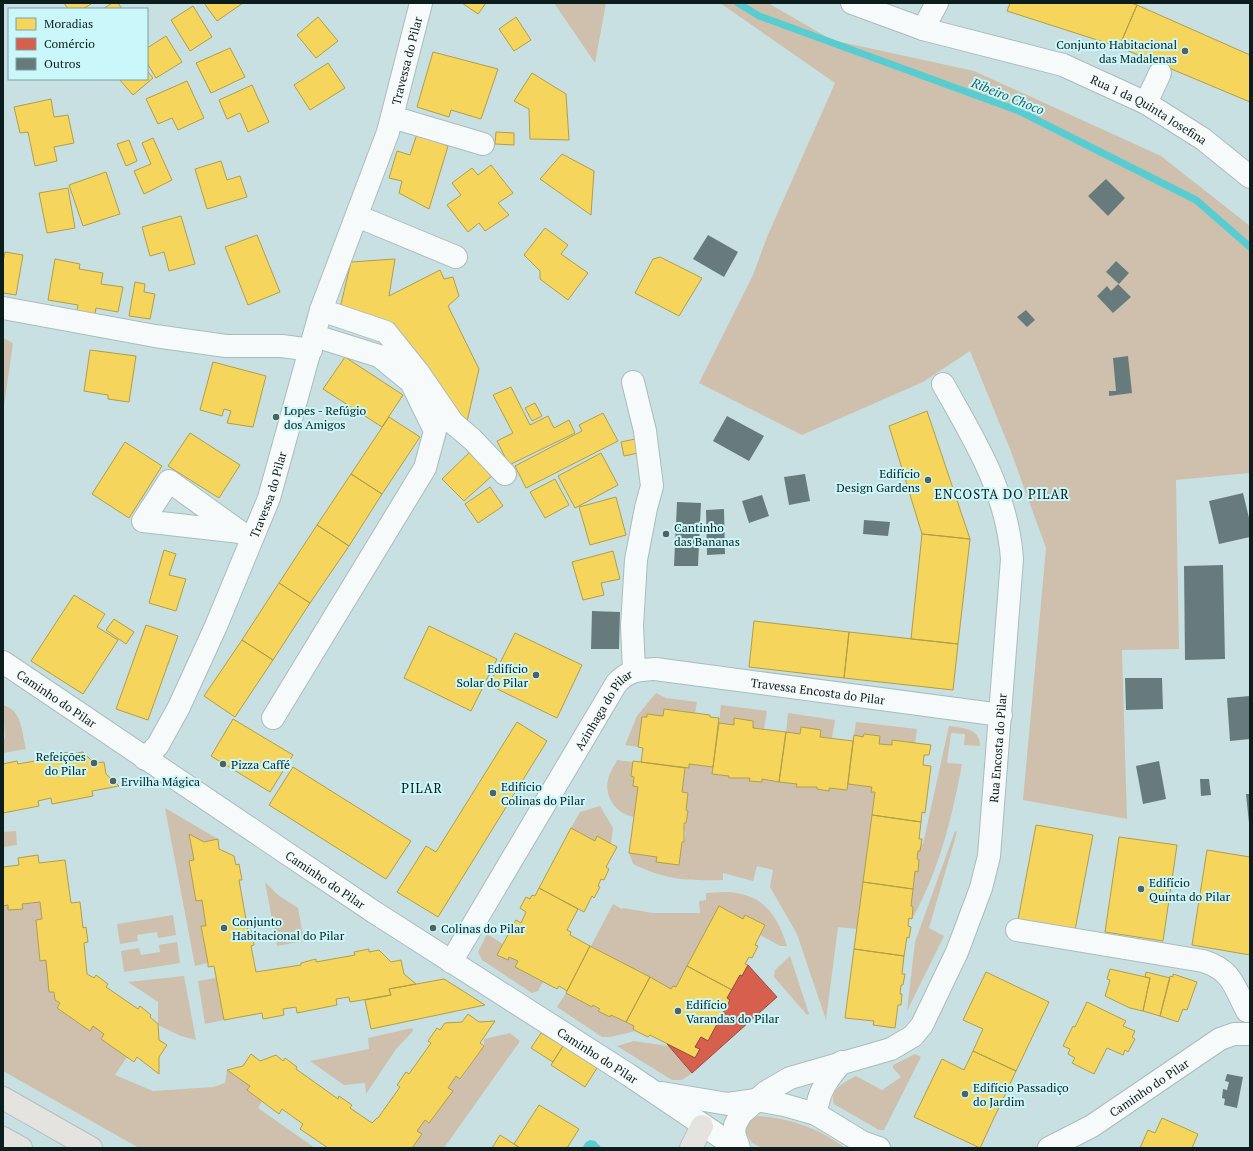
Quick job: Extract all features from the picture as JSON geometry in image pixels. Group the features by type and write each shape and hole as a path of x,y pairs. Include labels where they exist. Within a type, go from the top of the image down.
{"main road":[{"path":"3,1098 91,1148"},
{"path":"691,1148 702,1126"},
{"path":"3,1138 21,1148"}],"street":[{"name":"Travessa do Pilar","path":"145,759 158,745 179,707 216,626 246,535 269,498 321,310 357,216 392,117 421,3"},
{"name":"Rua 1 da Quinta Josefina","path":"852,3 923,29 1063,66 1146,103 1247,168"},
{"path":"923,29 937,3"},
{"path":"1146,103 1160,72"},
{"name":"Travessa do Pilar","path":"392,117 483,144"},
{"path":"357,216 456,257"},
{"path":"3,308 156,336 226,346 282,346 313,343 379,356 411,382 434,432 425,468 272,718"},
{"path":"321,310 386,332 418,372 453,423 472,439 505,474"},
{"name":"Azinhaga do Pilar","path":"451,962 616,684 623,675 634,670 632,626 636,560 646,508 652,486 645,431 633,382"},
{"name":"Rua Encosta do Pilar","path":"738,1148 734,1133 734,1125 741,1114 766,1092 790,1078 891,1049 913,1036 922,1025 957,952 981,888 989,856 1012,559 1011,538 996,483 943,384"},
{"name":"Caminho do Pilar","path":"3,662 145,759 451,962 651,1090 702,1126 738,1148"},
{"name":"Travessa Encosta do Pilar","path":"634,670 655,669 1001,715"},
{"path":"1017,930 1204,961 1216,965 1227,973 1248,1009 1249,1034"},
{"name":"Caminho do Pilar","path":"1049,1148 1092,1126 1220,1039 1234,1034 1249,1034"},
{"path":"816,1114 819,1095 824,1085 842,1062"},
{"name":"Caminho do Pilar","path":"651,1090 699,1101 728,1104 756,1100 784,1105 816,1114 869,1146"},
{"name":"Caminho do Pilar","path":"702,1126 714,1112 728,1104"}],"shaded area":[{"path":"554,3 606,3 595,63"},
{"path":"720,3 768,3 832,40 974,71 1161,156 1250,226 1250,473 1176,480 1179,649 1122,650 1127,819 1023,800 1046,548 1010,449 970,351 923,382 802,435 699,383 753,275 767,237 835,83"},
{"path":"3,338 13,343 3,413"},
{"path":"656,693 666,698 697,702 695,713 664,709 663,716 647,714 647,717 642,717 638,747 625,745 637,716"},
{"path":"3,705 14,712 18,717 26,749 3,753 3,739 5,738"},
{"path":"721,705 767,711 764,729 753,728 753,721 734,719 734,725 719,723"},
{"path":"788,713 835,720 832,738 820,737 821,730 801,727 800,734 786,732"},
{"path":"856,722 917,729 915,743 892,740 892,745 879,744 880,736 864,734 863,737 854,735"},
{"path":"949,726 965,728 974,732 979,740 980,746 964,745 965,734 951,733 947,763 962,764 958,784 949,824 937,863 930,882 912,919 913,907 911,906 915,871 918,872 918,851 920,851 921,844 923,844"},
{"path":"617,760 633,762 631,776 634,777 633,786 638,787 634,817 617,809 608,793 607,787 610,772"},
{"path":"689,764 713,767 712,774 729,776 729,778 750,778 750,781 762,782 762,779 797,784 797,787 817,787 817,789 829,791 829,788 846,790 848,784 872,787 871,791 875,792 857,929 838,927 826,1020 797,934 770,887 773,870 757,866 753,881 723,873 723,880 687,880 666,876 633,864 629,853 657,857 656,862 684,842 686,832 683,831 688,811 686,810 688,793 682,792 685,768 689,768"},
{"path":"600,806 613,828 611,844 598,837 595,841 571,828 580,812"},
{"path":"165,808 218,839 204,842 190,835 194,860 189,861 196,901 202,900 206,926 201,927 208,963 195,966"},
{"path":"16,831 17,845 3,847 3,832"},
{"path":"955,831 957,832 929,928 944,936 907,1011 915,942"},
{"path":"265,882 278,895 298,908 304,941 277,946"},
{"path":"724,892 748,896 766,907 778,923 787,946 780,946 760,935 765,925 745,915 743,919 719,907 676,987 673,986 671,989 591,946 613,904 622,909 653,913 700,913 699,901 706,900 706,893"},
{"path":"40,902 42,919 36,920 40,960 46,960 55,1000 60,1003 57,1008 90,1031 93,1026 104,1034 101,1039 127,1057 115,1075 153,1091 213,1087 225,1083 227,1070 250,1086 247,1090 262,1101 258,1108 315,1148 139,1148 3,1071 3,906 8,905 9,910 23,909 22,904"},
{"path":"173,915 176,935 158,938 157,932 137,935 138,941 120,944 117,924"},
{"path":"487,934 503,944 498,955 507,960 509,957 518,961 515,967 543,982 538,991 532,993 482,960 478,952"},
{"path":"177,942 180,963 124,972 121,951 139,948 141,955 160,952 159,945"},
{"path":"790,956 809,1014 807,1015 774,977 775,970"},
{"path":"184,976 196,1040 181,1036 158,1025 158,1002 128,982"},
{"path":"216,978 224,1020 205,1024 198,981"},
{"path":"566,993 592,1007 593,1005 600,1009 599,1011 610,1017 611,1015 634,1026 636,1031 610,1037 602,1037 557,1007"},
{"path":"412,1028 413,1031 396,1049 366,1094 365,1083 344,1085 310,1061 369,1049 368,1038"},
{"path":"510,1033 520,1041 444,1148 412,1148 421,1134 417,1131 425,1120 429,1123 453,1091 448,1088 456,1076 461,1079 484,1046 484,1039"},
{"path":"634,1041 668,1046 692,1073 682,1080 672,1080 617,1046"},
{"path":"915,1054 921,1057 884,1130 879,1130 834,1104 833,1099 836,1090 856,1076 882,1090 901,1077 893,1068 893,1065"},
{"path":"759,1116 782,1119 805,1126 826,1135 845,1148 762,1148 752,1143 746,1133 749,1122 753,1118"}],"water":[{"path":"590,1140 595,1141 602,1148 582,1148 586,1142"}],"building: Moradias":[{"path":"64,3 91,3 85,8 67,8"},
{"path":"112,3 118,3 121,8 104,8"},
{"path":"204,3 243,3 217,21"},
{"path":"462,3 486,3 478,14"},
{"name":"Conjunto Habitacional das Madalenas","path":"1010,3 1131,3 1137,5 1119,47 1007,11"},
{"name":"Conjunto Habitacional das Madalenas","path":"1137,5 1250,55 1250,102 1119,47"},
{"path":"193,6 212,37 190,51 171,20"},
{"path":"318,17 338,41 316,58 297,35"},
{"path":"516,17 531,40 514,51 499,29"},
{"path":"166,36 182,62 156,78 148,65 148,47"},
{"path":"230,48 245,77 211,93 196,63"},
{"path":"433,52 498,69 481,119 451,110 449,117 417,107"},
{"path":"328,63 345,88 310,110 294,85"},
{"path":"148,72 153,78 133,95 120,80 148,80"},
{"path":"532,73 566,94 569,140 530,139 529,109 514,101"},
{"path":"187,81 204,118 178,130 172,118 158,124 146,99"},
{"path":"252,85 269,122 248,132 240,113 227,119 219,100"},
{"path":"51,99 54,117 68,115 74,143 54,147 57,161 35,166 28,132 20,133 14,107"},
{"path":"496,132 514,133 514,145 495,144"},
{"path":"417,134 448,146 429,209 399,193 402,181 389,178 397,151 410,155"},
{"path":"153,138 172,180 144,194 134,171 151,164 142,143"},
{"path":"129,140 137,161 126,166 117,144"},
{"path":"562,154 594,171 591,215 540,179"},
{"path":"221,161 227,180 240,176 247,197 207,209 195,169"},
{"path":"491,165 513,193 498,203 509,215 485,231 479,223 468,232 447,205 461,195 452,183 472,168 478,175"},
{"path":"106,172 120,214 83,226 69,185"},
{"path":"68,188 75,228 47,233 39,193"},
{"path":"181,216 195,264 169,271 164,252 150,256 142,227"},
{"path":"545,228 568,245 561,254 588,273 568,300 540,279 540,271 524,255"},
{"path":"257,235 280,292 248,305 225,247"},
{"path":"5,252 23,255 16,295 3,293 3,257 4,258"},
{"path":"660,257 702,278 679,316 635,293 653,259"},
{"path":"55,259 80,264 79,269 103,273 101,284 123,287 118,312 96,308 94,319 76,316 78,305 48,300"},
{"path":"395,259 389,296 440,270 444,279 453,277 459,296 448,306 479,369 466,426 389,323 340,308 351,262"},
{"path":"135,282 145,284 144,292 155,294 150,319 129,316"},
{"path":"90,350 136,356 129,402 108,399 108,395 84,391"},
{"path":"345,357 403,395 382,427 323,389"},
{"path":"213,362 266,376 253,427 227,423 231,411 224,409 222,416 200,410"},
{"path":"511,387 530,425 548,416 554,428 569,420 575,433 509,465 497,441 513,433 493,395"},
{"path":"535,403 542,416 532,421 525,408"},
{"name":"Edifício Design Gardens","path":"927,411 970,539 922,534 889,426"},
{"path":"603,413 618,441 526,488 515,466 582,431 579,425"},
{"path":"389,417 420,437 382,494 351,474"},
{"path":"190,433 240,465 219,498 168,466"},
{"path":"635,439 638,453 624,456 621,442"},
{"path":"125,442 162,466 129,518 92,494"},
{"path":"472,450 494,474 464,501 442,479"},
{"path":"601,453 618,485 575,508 558,476"},
{"path":"351,474 382,494 349,546 317,525"},
{"path":"555,479 569,505 545,518 530,492"},
{"path":"490,487 503,506 478,523 465,504"},
{"path":"616,497 626,535 590,545 579,507"},
{"path":"317,525 349,546 310,603 279,583"},
{"path":"922,534 970,539 958,644 911,639"},
{"path":"164,550 176,554 169,575 186,579 176,611 149,603"},
{"path":"613,551 620,579 601,583 604,595 583,600 572,562"},
{"path":"279,583 310,603 273,660 242,640"},
{"path":"74,595 105,614 97,627 118,640 83,694 31,661"},
{"path":"114,619 134,632 126,644 106,630"},
{"path":"754,621 849,632 844,678 749,667"},
{"path":"146,625 178,636 148,720 116,709"},
{"name":"Edifício Solar do Pilar","path":"429,626 497,659 471,711 404,678"},
{"path":"849,632 958,644 953,690 844,678"},
{"name":"Edifício Solar do Pilar","path":"515,633 582,665 557,718 489,685"},
{"path":"242,640 273,660 235,717 204,696"},
{"path":"664,709 710,715 710,717 719,718 713,767 689,764 689,768 641,762 643,748 638,747 642,717 647,717 647,714 663,716"},
{"path":"734,718 753,721 753,728 786,732 779,782 762,779 762,782 749,781 750,778 729,778 729,776 712,774 719,723 734,725"},
{"path":"233,719 293,755 270,792 211,756"},
{"name":"Edifício Colinas do Pilar","path":"517,722 547,741 438,917 397,892 426,846 436,852"},
{"path":"801,727 821,730 820,737 853,741 847,790 829,788 829,791 817,789 817,787 796,787 797,784 779,782 786,732 800,734"},
{"path":"864,734 880,736 879,744 892,745 892,740 931,745 929,755 924,755 923,765 931,766 925,813 922,812 921,822 872,815 875,792 871,792 872,787 848,784 854,735 863,737"},
{"path":"71,752 72,754 83,752 94,763 104,762 106,774 119,786 92,791 93,796 52,804 51,798 38,801 39,806 3,813 3,764 17,761 18,764 57,757 56,754"},
{"path":"633,761 685,768 682,792 688,793 686,810 688,811 686,823 684,823 684,842 682,842 679,865 656,862 657,857 629,853 638,787 633,786 634,777 631,776"},
{"path":"293,767 411,841 386,879 269,805"},
{"path":"872,815 921,822 919,839 922,839 917,859 919,860 918,872 915,871 913,889 863,882"},
{"path":"1036,825 1093,835 1075,930 1018,920"},
{"path":"571,828 595,841 597,836 617,847 606,867 609,869 604,880 601,879 598,886 600,887 594,898 592,896 584,912 539,888"},
{"name":"Conjunto Habitacional do Pilar","path":"189,834 204,842 218,839 219,849 234,856 236,865 239,864 242,880 239,880 248,931 251,930 254,945 251,946 256,972 301,965 301,963 316,959 316,962 355,955 354,952 369,949 369,952 379,950 391,962 401,960 404,974 416,984 389,989 391,995 350,1002 349,997 336,999 337,1005 297,1013 296,1007 283,1009 284,1015 263,1019 262,1013 224,1020 214,966 208,967 201,926 206,926 202,900 196,901 189,861 194,860"},
{"name":"Edifício Quinta do Pilar","path":"1119,837 1177,845 1163,941 1105,932"},
{"name":"Edifício Quinta do Pilar","path":"1207,850 1250,857 1250,955 1192,945"},
{"path":"38,855 39,863 65,860 71,903 80,902 83,928 86,927 88,942 84,943 87,974 94,978 96,975 108,984 106,987 138,1009 140,1006 151,1015 150,1017 158,1024 159,1040 167,1045 159,1057 159,1074 137,1057 134,1062 101,1039 104,1034 93,1026 90,1031 57,1008 60,1003 55,1000 54,992 49,992 46,960 40,961 36,920 42,919 40,902 22,904 23,909 8,910 8,905 3,906 3,867 19,865 18,858"},
{"path":"863,882 913,889 911,906 913,907 912,919 909,918 908,926 911,927 909,938 907,937 904,956 854,949"},
{"path":"539,888 578,909 567,930 571,932 570,935 590,946 567,991 559,986 557,989 515,967 518,961 509,957 508,960 497,955 516,920 521,923 526,912 520,908 526,897 530,899 532,895 535,896"},
{"name":"Edifício Varandas do Pilar","path":"719,906 743,919 745,915 765,925 755,945 758,946 752,958 749,957 745,964 748,965 742,976 740,975 732,990 687,966"},
{"path":"590,946 650,977 626,1022 611,1015 610,1017 598,1011 600,1009 593,1005 592,1007 566,993"},
{"path":"854,949 904,956 902,974 905,974 903,985 901,985 901,1005 898,1005 895,1028 873,1025 874,1021 845,1018"},
{"name":"Edifício Varandas do Pilar","path":"687,966 732,990 727,998 730,1000 708,1041 701,1037 695,1047 700,1049 695,1058 650,1035 648,1037 636,1031 633,1029 634,1026 626,1022 650,977 671,989 673,986 676,987"},
{"path":"1110,969 1150,978 1143,1011 1130,1008 1105,996 1110,980 1107,979"},
{"name":"Edifício Passadiço do Jardim","path":"986,972 1049,1002 1016,1071 973,1051 983,1029 963,1020"},
{"path":"1146,972 1170,978 1160,1016 1143,1011 1150,978 1145,977"},
{"path":"1173,974 1197,982 1187,1010 1183,1009 1178,1022 1160,1016 1170,976 1173,977"},
{"path":"444,979 485,1005 371,1029 365,1000 391,995 389,989"},
{"path":"1087,1002 1126,1021 1123,1026 1135,1031 1132,1037 1135,1039 1128,1052 1125,1050 1123,1055 1107,1048 1094,1074 1072,1063 1075,1058 1068,1054 1070,1049 1063,1046 1073,1026 1075,1027"},
{"path":"468,1014 479,1022 495,1021 480,1043 484,1046 460,1079 456,1076 448,1088 453,1091 429,1123 425,1120 417,1131 422,1134 412,1148 328,1148 300,1129 303,1124 282,1109 279,1114 247,1090 250,1086 227,1070 243,1066 251,1054 260,1061 276,1055 283,1061 285,1058 297,1067 296,1069 338,1099 339,1096 352,1105 350,1108 372,1123 378,1118 400,1087 397,1085 406,1072 409,1074 431,1043 428,1041 437,1028 440,1030 445,1023 462,1022"},
{"path":"541,1033 563,1046 553,1062 531,1048"},
{"path":"563,1046 597,1068 585,1087 551,1065"},
{"name":"Edifício Passadiço do Jardim","path":"973,1051 1016,1071 980,1148 914,1117 942,1059 964,1070"},
{"path":"539,1105 579,1129 567,1148 520,1148 514,1144"},
{"path":"1162,1118 1198,1134 1192,1148 1140,1148 1148,1130 1155,1133"},
{"path":"500,1135 514,1144 520,1148 492,1148"}],"building: Comércio":[{"path":"748,965 777,997 692,1073 667,1044 695,1058 700,1049 695,1047 701,1037 708,1041 730,1000 727,998 740,975 742,976"}],"building: Outros":[{"path":"1106,179 1125,198 1108,216 1088,196"},
{"path":"708,235 738,252 724,277 693,259"},
{"path":"1116,261 1129,273 1119,284 1106,272"},
{"path":"1118,284 1131,297 1113,313 1097,296 1107,286 1111,291"},
{"path":"1026,310 1035,320 1027,327 1017,317"},
{"path":"1128,356 1132,393 1109,396 1109,391 1116,391 1113,358"},
{"path":"727,416 764,436 749,461 713,441"},
{"path":"805,474 810,501 789,505 784,477"},
{"path":"1243,493 1250,522 1250,537 1219,544 1209,501"},
{"path":"762,495 769,516 749,523 742,501"},
{"path":"677,502 701,503 698,566 674,566"},
{"path":"724,509 725,554 707,555 706,510"},
{"path":"864,520 890,522 888,536 863,534"},
{"path":"1223,565 1225,659 1185,660 1184,566"},
{"path":"592,611 620,612 619,649 591,649"},
{"path":"1125,678 1162,678 1163,709 1126,710"},
{"path":"1250,696 1250,739 1230,741 1227,698"},
{"path":"1159,761 1166,799 1143,804 1136,766"},
{"path":"1200,779 1209,779 1211,795 1201,796"},
{"path":"1246,794 1250,794 1250,823 1249,823"},
{"path":"1227,1074 1243,1077 1237,1108 1224,1105 1225,1099 1222,1098 1223,1089 1227,1090 1229,1082 1225,1081"}],"waterway":[{"name":"Ribeiro Choco","path":"738,3 759,16 1019,111 1196,200 1250,247"}],"place":[{"name":"Conjunto Habitacional das Madalenas","path":"1185,51"},
{"name":"Lopes - Refúgio dos Amigos","path":"276,417"},
{"name":"Edifício Design Gardens","path":"928,480"},
{"name":"Cantinho das Bananas","path":"666,534"},
{"name":"Edifício Solar do Pilar","path":"536,675"},
{"name":"Refeições do Pilar","path":"94,763"},
{"name":"Pizza Caffé","path":"223,764"},
{"name":"Ervilha Mágica","path":"113,781"},
{"name":"Edifício Colinas do Pilar","path":"493,793"},
{"name":"Edifício Quinta do Pilar","path":"1141,889"},
{"name":"Conjunto Habitacional do Pilar","path":"224,928"},
{"name":"Colinas do Pilar","path":"433,928"},
{"name":"Edifício Varandas do Pilar","path":"678,1011"},
{"name":"Edifício Passadiço do Jardim","path":"965,1094"}],"district":[{"name":"ENCOSTA DO PILAR","path":"1002,494"},
{"name":"PILAR","path":"422,788"}]}
